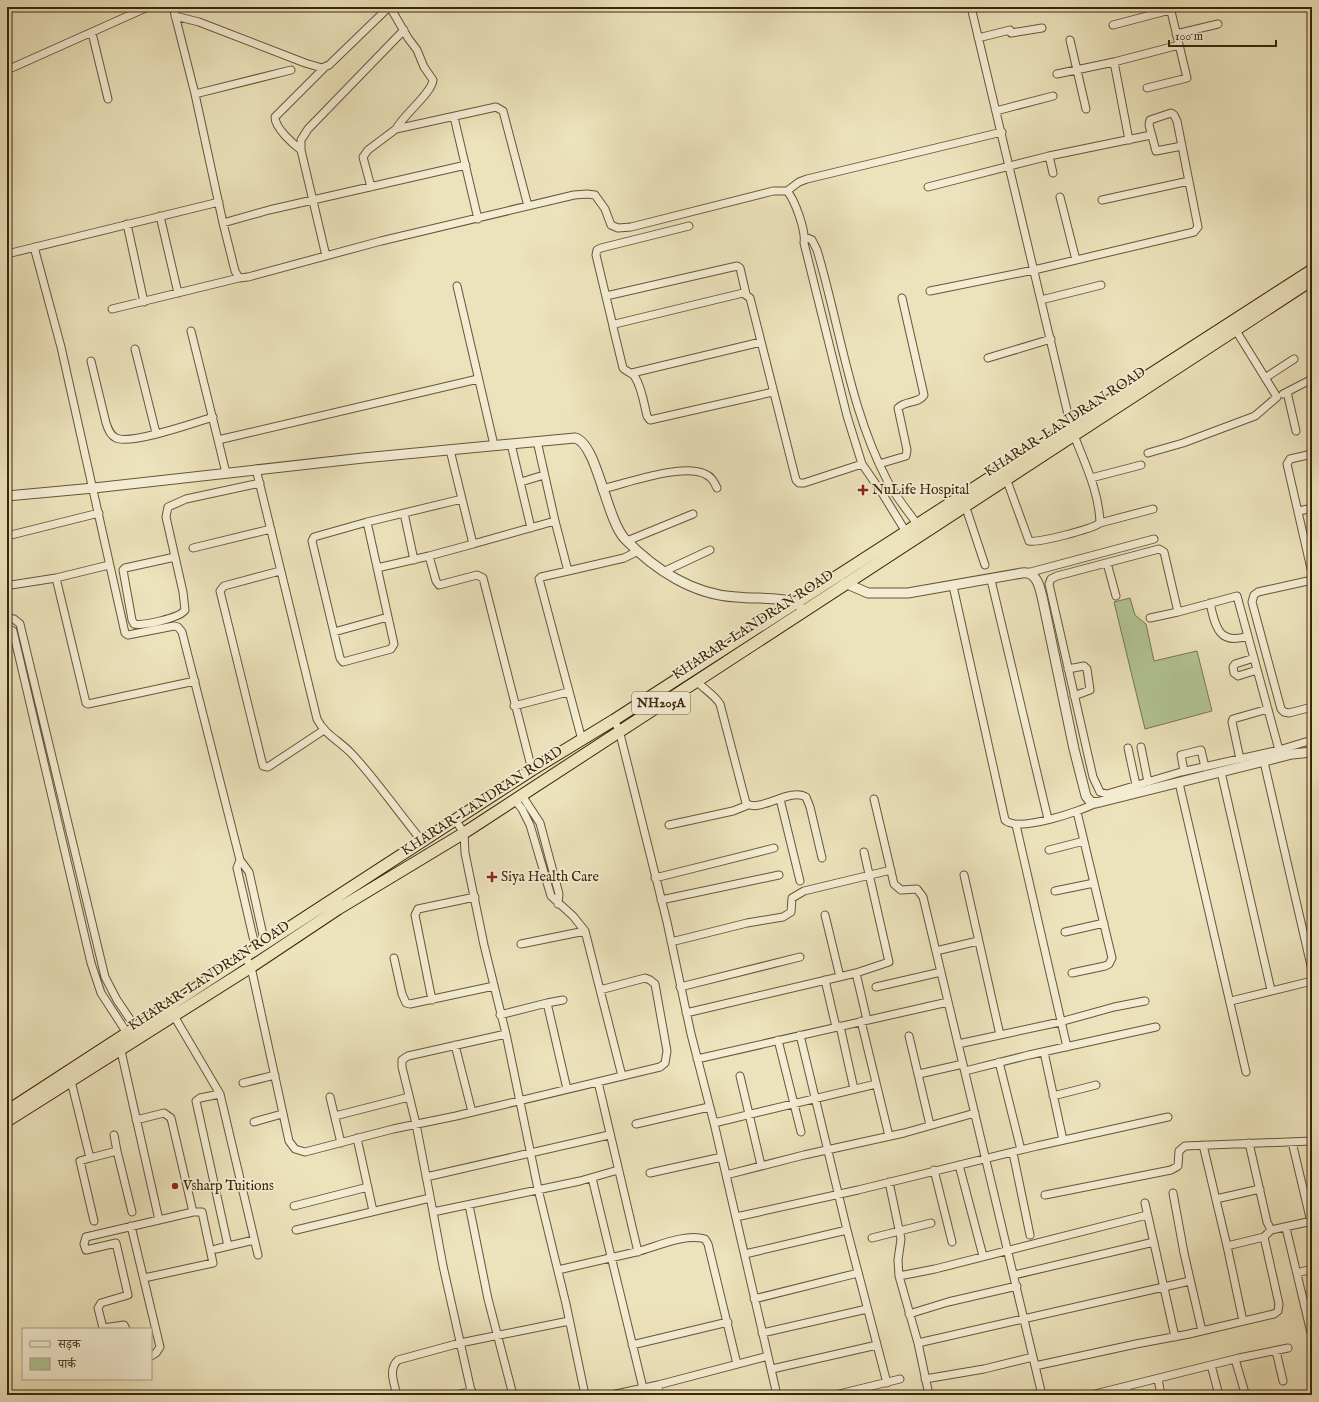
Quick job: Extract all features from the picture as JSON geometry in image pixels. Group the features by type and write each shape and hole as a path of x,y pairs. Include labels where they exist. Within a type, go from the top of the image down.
{"highway":[{"name":"NH205A","path":"7,1111 422,841 456,821 532,770 582,740 617,725 899,543 906,532 917,524 1072,431 1312,270"},
{"name":"KHARAR-LANDRAN ROAD","path":"7,1122 251,967 338,909 464,832 518,797 617,725 696,680 800,607 845,583 899,543 965,505 1072,431 1312,280"}],"street":[{"path":"7,70 148,7"},
{"path":"173,7 195,94 223,223 232,259 239,278"},
{"path":"301,150 289,139 276,121 276,117 324,68 389,7 419,53 424,67 432,77 433,84 431,89 410,109 396,129"},
{"path":"971,7 1072,431 1091,478 1098,503 1100,523"},
{"path":"1113,25 1170,8 1187,78 1147,88"},
{"path":"175,16 199,22 306,63 324,68"},
{"path":"1176,34 1218,24"},
{"path":"978,38 1010,30 1011,33 1042,28"},
{"path":"326,256 301,150 301,140 308,129 404,30"},
{"path":"92,33 108,99"},
{"path":"1070,40 1086,109"},
{"path":"1057,74 1114,62 1179,45"},
{"path":"1114,62 1129,140"},
{"path":"195,94 291,70"},
{"path":"996,111 1053,96"},
{"path":"371,187 364,162 365,155 390,132 396,129 493,107 499,108 503,111 528,206"},
{"path":"930,291 1034,270 1196,231 1198,227 1189,181 1182,146 1177,121 1173,114 1164,114 1150,120 1151,135 1156,150 1182,146"},
{"path":"454,117 478,218"},
{"path":"112,309 248,277 326,256 574,195 595,195 601,202 611,225 618,228 631,228 773,191 787,191 799,182 807,179 1002,132"},
{"path":"928,187 1049,156 1151,135"},
{"path":"1049,156 1053,173"},
{"path":"223,223 466,165"},
{"path":"1102,200 1189,181"},
{"path":"787,191 793,199 805,237 804,243 847,416 862,464 906,532"},
{"path":"1060,197 1076,260"},
{"path":"7,254 219,202"},
{"path":"160,216 178,293"},
{"path":"127,224 144,302"},
{"path":"689,226 597,250 596,255 623,368 632,373 761,342"},
{"path":"805,237 812,240 817,250 860,412 879,464 897,498 917,524"},
{"path":"34,247 61,347 94,488 109,565 125,633 128,635 178,627 182,632 240,860 249,872 260,947"},
{"path":"606,296 737,266 740,268 746,294 750,298 794,474 799,483 804,483 862,464"},
{"path":"1041,300 1101,285"},
{"path":"457,286 494,445"},
{"path":"613,326 746,294"},
{"path":"879,464 906,456 907,450 898,408 901,405 922,398 924,395 902,298"},
{"path":"1235,329 1277,397"},
{"path":"191,331 226,472"},
{"path":"988,358 1051,339"},
{"path":"136,349 156,433"},
{"path":"1266,378 1294,359"},
{"path":"91,361 109,432 112,436 123,440 212,418"},
{"path":"632,373 637,380 647,416 650,420 773,392"},
{"path":"218,440 478,379"},
{"path":"1148,453 1183,443 1255,416 1277,397 1312,379"},
{"path":"1287,392 1296,431"},
{"path":"7,496 94,488 226,472 575,438 582,440 590,452 602,489 617,526 627,541 638,551 681,582 704,592 735,597 778,599 800,607"},
{"path":"537,441 568,571"},
{"path":"511,444 531,528"},
{"path":"450,450 473,544"},
{"path":"1312,454 1292,458 1287,461 1311,560 1312,573"},
{"path":"1091,478 1141,465"},
{"path":"256,469 317,719 324,730 355,758 422,841"},
{"path":"602,489 684,470 705,474 710,477 718,488"},
{"path":"520,482 544,475"},
{"path":"1006,478 1029,541 1035,542 1062,536 1100,523 1153,509"},
{"path":"175,557 125,568 123,570 134,624 141,625 178,616 185,610 185,599 166,517 168,507 186,499 260,483"},
{"path":"367,522 394,642 393,647 346,662 340,658 312,544 312,538 367,522 462,499"},
{"path":"965,505 985,566"},
{"path":"1299,511 1312,508"},
{"path":"7,536 99,512"},
{"path":"404,513 414,560"},
{"path":"627,541 693,514"},
{"path":"377,568 414,560 555,521"},
{"path":"192,548 271,529"},
{"path":"845,583 868,593 908,593 1027,573 1154,540"},
{"path":"1178,612 1162,549 1057,576 1051,579 1048,584 1096,788 1100,792 1107,794 1184,772 1280,750 1312,740"},
{"path":"665,571 710,550"},
{"path":"582,740 539,579 541,577 620,559 638,551"},
{"path":"429,556 436,581 440,585 477,575 484,578 514,706 532,770"},
{"path":"1107,562 1116,596"},
{"path":"7,584 11,585 56,578 109,565"},
{"path":"280,571 224,586 220,591 263,766 268,767 324,730"},
{"path":"1027,573 1034,576 1039,586 1074,749 1086,796 1090,801 1096,803"},
{"path":"56,578 86,703 88,704 195,680"},
{"path":"991,580 1048,819"},
{"path":"1312,580 1258,592 1254,595 1252,602 1281,709 1284,712 1289,713 1312,707"},
{"path":"954,586 1003,815 1008,823 1016,825 1048,819 1077,812 1096,803 1292,754 1312,752"},
{"path":"1150,618 1237,596 1280,750"},
{"path":"1210,603 1215,625 1219,632 1226,638 1232,639 1248,636"},
{"path":"334,632 388,617"},
{"path":"11,618 20,624 105,977 132,1030 101,993 97,983 13,631 8,628 11,618"},
{"path":"1254,658 1235,664 1233,667 1234,673 1238,676 1257,670"},
{"path":"1068,669 1084,666 1087,669 1090,690 1074,696"},
{"path":"696,680 700,686 716,697 720,704 744,800 748,805"},
{"path":"514,706 568,692"},
{"path":"1240,758 1232,722 1234,717 1268,709"},
{"path":"617,725 661,900 686,1013 714,1123 777,1395"},
{"path":"1141,747 1148,782"},
{"path":"1128,748 1136,785"},
{"path":"1184,772 1181,755 1197,750 1201,750 1205,767"},
{"path":"44,762 53,759"},
{"path":"1264,762 1312,970"},
{"path":"1221,772 1271,990"},
{"path":"1179,782 1231,1001 1246,1072"},
{"path":"669,825 733,811 748,805 753,806 802,795 808,801 822,858"},
{"path":"518,797 536,814 542,828 559,894 558,904 577,919 585,931 594,960 600,990 622,1076"},
{"path":"780,799 800,881"},
{"path":"874,799 894,884 901,890 917,889 922,893 1042,1395"},
{"path":"1072,973 1105,966 1111,961 1104,923 1077,812"},
{"path":"456,821 464,832 465,852 500,1015 506,1034 538,1189 570,1321 585,1395"},
{"path":"1016,825 1066,1047"},
{"path":"63,843 73,840"},
{"path":"1049,850 1084,841"},
{"path":"655,878 774,848"},
{"path":"686,1013 856,973 887,964 889,960 864,852"},
{"path":"240,860 237,868 260,947"},
{"path":"671,942 747,923 783,917 791,912 792,898 800,893 891,870"},
{"path":"661,900 779,875"},
{"path":"964,875 1000,1035"},
{"path":"1055,891 1094,883"},
{"path":"432,1000 415,915 416,911 418,909 475,897"},
{"path":"825,915 840,976"},
{"path":"1065,932 1104,923"},
{"path":"521,944 585,931"},
{"path":"936,951 978,941"},
{"path":"245,956 251,967 289,1141 295,1149 305,1152 310,1152 358,1138 416,1124 660,1067 667,1059 662,1017 655,984 645,978 600,990"},
{"path":"680,987 800,957"},
{"path":"394,958 402,994 406,1003 410,1004 432,1000 494,986"},
{"path":"876,987 941,972"},
{"path":"856,973 876,1084 889,1136"},
{"path":"825,980 854,1089"},
{"path":"1231,1001 1312,981"},
{"path":"500,1015 563,1000"},
{"path":"958,1044 1060,1022 1145,1000"},
{"path":"697,1059 948,1002"},
{"path":"547,1003 567,1089"},
{"path":"174,1016 220,1094 258,1255"},
{"path":"918,1074 999,1062 1156,1027"},
{"path":"456,1395 472,1393 460,1343 416,1124 402,1067 404,1058 506,1034"},
{"path":"800,1035 840,1194 847,1230 887,1383"},
{"path":"909,1036 930,1125"},
{"path":"778,1040 801,1132"},
{"path":"455,1046 472,1112"},
{"path":"121,1050 159,1220"},
{"path":"1044,1052 1063,1140"},
{"path":"999,1062 1021,1150"},
{"path":"243,1083 274,1075"},
{"path":"740,1076 761,1165"},
{"path":"71,1081 90,1158"},
{"path":"598,1082 609,1135 638,1252"},
{"path":"714,1123 876,1084"},
{"path":"1053,1096 1096,1085"},
{"path":"220,1094 206,1096 196,1101 228,1246"},
{"path":"330,1097 341,1143"},
{"path":"335,1116 409,1097"},
{"path":"636,1124 709,1107"},
{"path":"136,1120 164,1113 172,1118 193,1212"},
{"path":"726,1175 761,1165 889,1136 975,1113"},
{"path":"254,1122 282,1114"},
{"path":"736,1217 840,1194 934,1170 986,1160 1063,1140 1168,1117"},
{"path":"114,1135 132,1212"},
{"path":"426,1177 609,1135"},
{"path":"358,1138 373,1212"},
{"path":"1045,1195 1171,1170 1178,1166 1181,1147 1203,1144 1312,1141"},
{"path":"1227,1246 1264,1237 1271,1230 1312,1222 1292,1142"},
{"path":"1250,1143 1267,1222 1271,1230"},
{"path":"1203,1144 1243,1322"},
{"path":"94,1221 80,1161 117,1151"},
{"path":"1012,1153 1030,1235"},
{"path":"650,1173 722,1157"},
{"path":"959,1165 983,1256"},
{"path":"433,1212 592,1178 618,1170"},
{"path":"934,1170 952,1242"},
{"path":"592,1178 643,1388"},
{"path":"889,1182 902,1244 898,1260 899,1276 918,1343 929,1395"},
{"path":"294,1206 368,1187"},
{"path":"1216,1199 1260,1189"},
{"path":"1172,1193 1202,1331"},
{"path":"296,1230 430,1198"},
{"path":"1145,1203 1165,1286 1175,1337"},
{"path":"469,1205 481,1268 513,1395"},
{"path":"126,1328 124,1325 103,1328 98,1308 101,1303 128,1295 116,1243 86,1250 84,1244 86,1237 193,1212 202,1212 213,1262 144,1278"},
{"path":"899,1276 935,1269 1008,1249 1147,1215"},
{"path":"872,1238 931,1223"},
{"path":"131,1226 160,1346 156,1353 152,1355"},
{"path":"1286,1228 1297,1273 1309,1311 1312,1337"},
{"path":"744,1254 847,1230"},
{"path":"1035,1366 1175,1337 1274,1314 1279,1308 1264,1237"},
{"path":"558,1270 638,1252 670,1242 694,1238 705,1239 708,1244 728,1322 737,1364"},
{"path":"216,1249 254,1240"},
{"path":"1014,1275 1154,1242"},
{"path":"1297,1273 1312,1269"},
{"path":"754,1299 858,1273"},
{"path":"918,1343 1190,1281"},
{"path":"909,1314 948,1302 1017,1286"},
{"path":"762,1333 867,1309"},
{"path":"397,1395 392,1367 398,1360 460,1343 570,1321"},
{"path":"632,1345 728,1322"},
{"path":"772,1369 877,1345"},
{"path":"1091,1395 1235,1359 1288,1348"},
{"path":"1276,1351 1283,1382"},
{"path":"611,1395 658,1385 768,1356"},
{"path":"925,1379 984,1369 1033,1357"},
{"path":"1235,1359 1245,1393"},
{"path":"1211,1365 1219,1395"},
{"path":"835,1395 846,1394 900,1379"},
{"path":"1158,1379 1161,1395"},
{"path":"658,1385 659,1395"},
{"path":"1126,1387 1128,1395"}],"green space":[{"path":"1130,598 1135,615 1146,624 1154,661 1197,651 1212,711 1145,729 1114,602"}],"place":[{"name":"NuLife Hospital","path":"863,490"},
{"name":"Siya Health Care","path":"492,877"},
{"name":"Vsharp Tuitions","path":"175,1186"}]}
